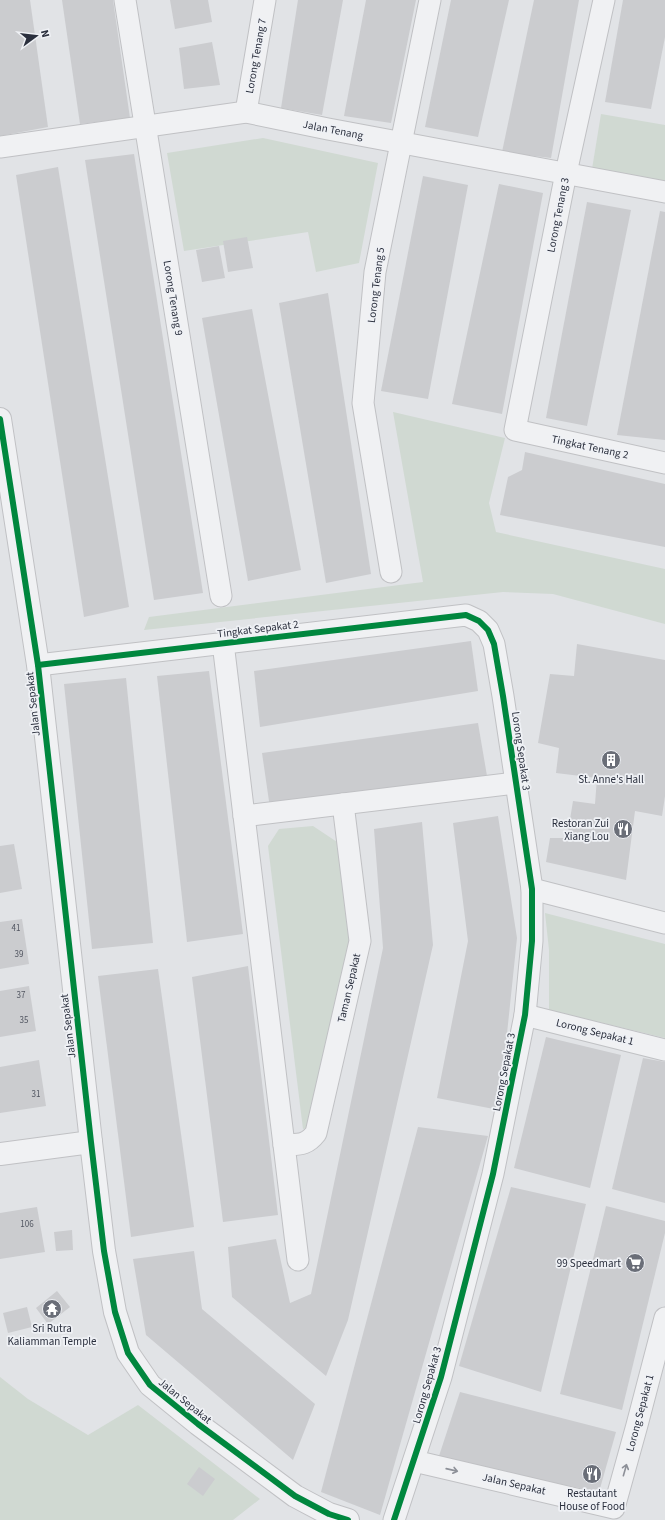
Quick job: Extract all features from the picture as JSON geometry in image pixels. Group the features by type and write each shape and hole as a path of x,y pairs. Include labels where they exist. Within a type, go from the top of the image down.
{"street":[{"name":"Lorong Tenang 9","path":"126,0 221,596"},
{"name":"Lorong Tenang 7","path":"246,112 265,0"},
{"name":"Lorong Tenang 5","path":"391,572 363,403 376,272 400,142 430,0"},
{"name":"Lorong Tenang 3","path":"515,430 566,173 604,0"},
{"name":"Jalan Tenang","path":"0,147 246,112 665,192"},
{"name":"Jalan Sepakat","path":"0,419 38,665 91,1142 104,1251 115,1312 128,1353 150,1385 198,1424 295,1496 329,1514 348,1520"},
{"name":"Tingkat Tenang 2","path":"515,430 665,463"},
{"name":"Tingkat Sepakat 2","path":"38,665 466,615 479,621"},
{"name":"Lorong Sepakat 3","path":"394,1520 441,1377 494,1174 525,1015 532,941 532,889 503,696 494,644 488,630 479,621"},
{"path":"223,643 298,1260"},
{"path":"244,816 516,783"},
{"name":"Taman Sepakat","path":"284,1145 302,1144 310,1140 316,1133 360,941 343,804"},
{"path":"532,889 665,923"},
{"name":"Lorong Sepakat 1","path":"525,1015 665,1050"},
{"path":"0,1154 91,1142"},
{"name":"Lorong Sepakat 1","path":"614,1508 665,1318"},
{"name":"Jalan Sepakat","path":"414,1461 614,1508"}],"shaded area":[{"path":"601,114 665,125 665,182 592,169"},
{"path":"263,138 378,163 359,263 316,272 308,232 184,251 167,153"},
{"path":"393,412 505,438 489,503 496,532 665,569 665,624 553,594 503,592 144,630 149,617 423,582"},
{"path":"313,826 337,842 351,941 312,1126 303,1129 268,846 279,829"},
{"path":"545,913 665,944 665,1038 549,1010 549,950"},
{"path":"0,1377 28,1399 88,1435 138,1405 260,1499 233,1520 0,1520"}],"building":[{"path":"0,0 30,0 48,127 0,136"},
{"path":"62,0 113,0 130,118 80,124"},
{"path":"170,0 208,0 212,22 175,29"},
{"path":"298,0 343,0 322,115 281,108"},
{"path":"366,0 416,0 391,123 344,116"},
{"path":"451,0 509,0 478,137 425,127"},
{"path":"534,0 579,0 551,158 502,152"},
{"path":"623,0 665,0 665,37 651,109 605,102"},
{"path":"212,42 220,85 184,89 179,48"},
{"path":"134,154 203,593 154,600 85,160"},
{"path":"58,167 129,607 84,617 16,175"},
{"path":"423,176 468,185 428,399 381,391"},
{"path":"499,184 543,193 502,414 452,404"},
{"path":"587,202 631,210 587,426 546,418"},
{"path":"660,211 665,212 665,440 617,435"},
{"path":"247,237 253,268 228,272 223,241"},
{"path":"219,246 225,278 202,282 196,250"},
{"path":"328,293 371,574 326,583 279,303"},
{"path":"252,309 301,570 248,581 202,318"},
{"path":"525,452 665,484 665,547 500,515 508,477 522,470"},
{"path":"471,641 478,691 260,727 254,671"},
{"name":"St. Anne's Hall","path":"577,644 665,660 665,796 662,816 635,811 626,880 546,862 550,838 567,838 573,801 595,804 597,778 556,773 559,748 538,743 550,674 574,676"},
{"path":"209,671 243,934 187,942 157,676"},
{"path":"126,678 153,943 92,949 64,684"},
{"path":"478,723 487,776 270,808 262,753"},
{"path":"498,816 517,938 499,1110 437,1098 468,941 453,823"},
{"path":"422,822 433,945 348,1320 326,1376 232,1297 228,1247 276,1239 290,1303 311,1294 383,948 374,829"},
{"path":"14,844 22,889 0,893 0,846"},
{"path":"22,919 29,964 0,969 0,922"},
{"path":"248,966 278,1215 223,1222 192,977"},
{"path":"158,969 194,1227 131,1237 98,976"},
{"path":"29,986 36,1031 0,1037 0,991"},
{"path":"546,1037 621,1055 590,1188 514,1168"},
{"path":"643,1058 665,1062 665,1203 612,1189"},
{"path":"39,1060 46,1106 0,1113 0,1067"},
{"path":"418,1127 488,1136 380,1515 321,1492"},
{"path":"511,1187 586,1204 541,1392 459,1366"},
{"path":"606,1206 665,1221 665,1233 622,1410 560,1394"},
{"path":"37,1207 45,1252 0,1259 0,1213"},
{"path":"72,1230 73,1250 56,1251 54,1232"},
{"path":"194,1251 202,1309 315,1404 293,1460 146,1335 133,1259"},
{"path":"57,1291 70,1307 48,1324 36,1308"},
{"path":"27,1307 32,1327 8,1333 3,1313"},
{"path":"460,1392 616,1432 599,1492 438,1459"},
{"path":"199,1467 215,1479 203,1496 187,1484"}],"cycle path":[{"path":"0,419 38,665 91,1142 104,1251 115,1312 128,1353 150,1385 198,1424 295,1496 329,1514 348,1520"},
{"path":"38,665 466,615 479,621 488,630 494,644 532,889 532,941 525,1015 493,1174 441,1377 394,1520"}],"place":[{"name":"St. Anne's Hall","path":"611,760"},
{"name":"Restoran Zui Xiang Lou","path":"623,829"},
{"name":"99 Speedmart","path":"635,1263"},
{"name":"Sri Rutra Kaliamman Temple","path":"52,1309"},
{"name":"Restautant House of Food","path":"592,1474"}]}
